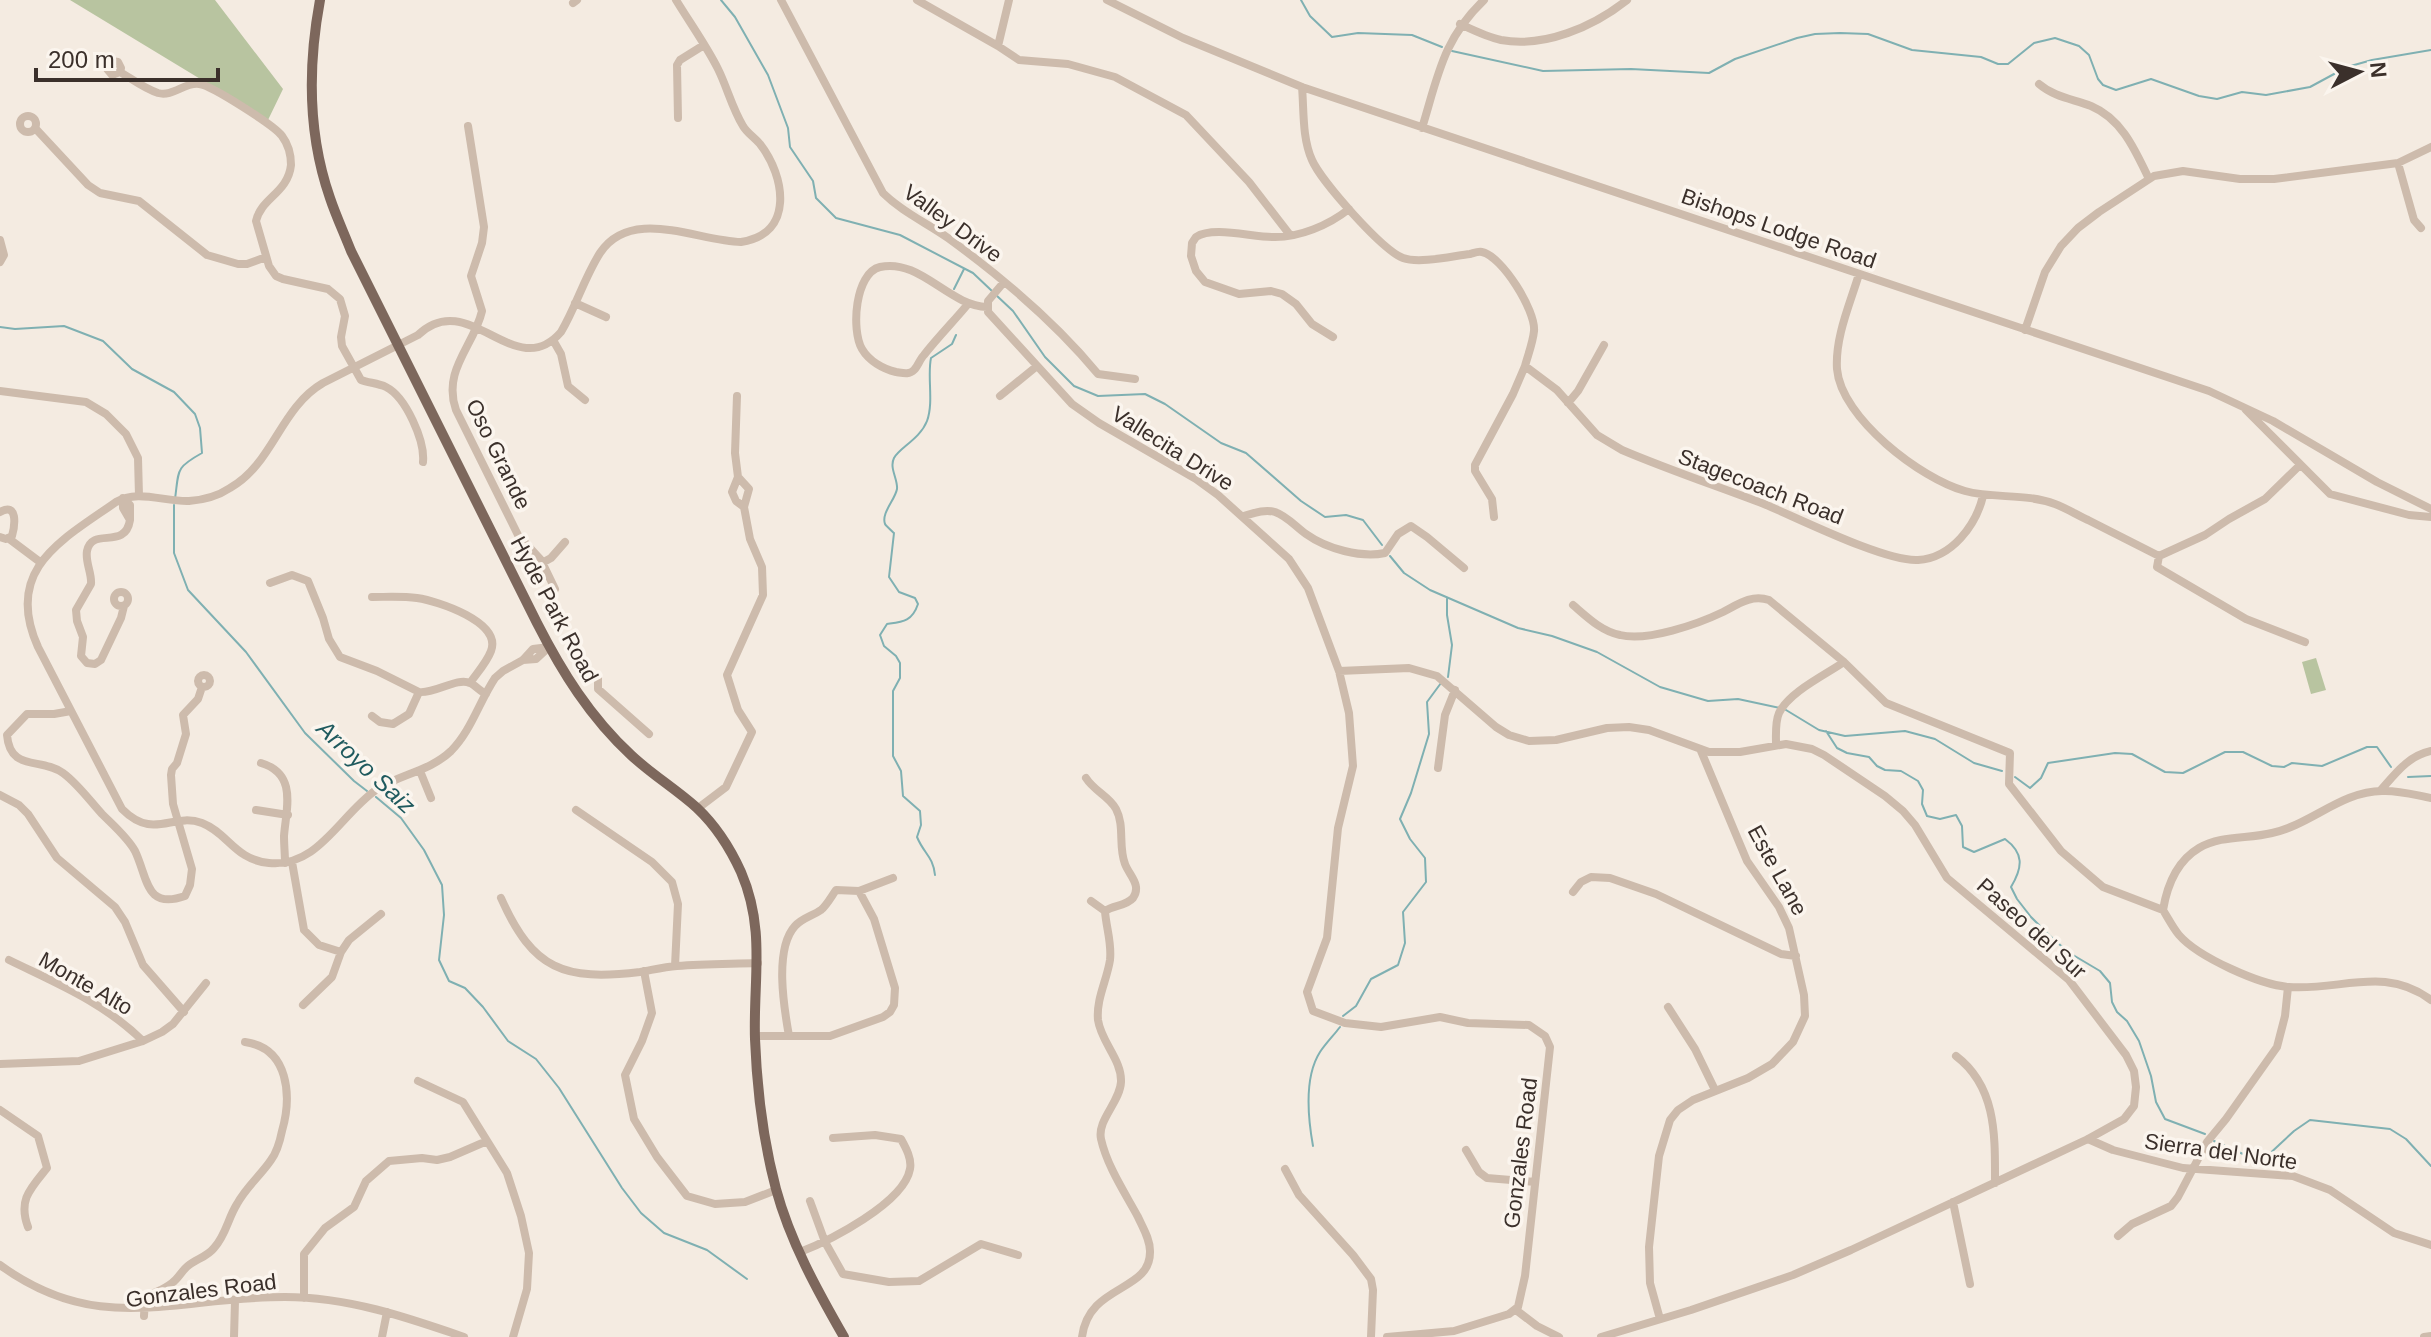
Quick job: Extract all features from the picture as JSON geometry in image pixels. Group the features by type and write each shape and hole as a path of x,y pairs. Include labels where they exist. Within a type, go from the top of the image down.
{"main road":[{"name":"Hyde Park Road","path":"320,0 311,65 313,119 321,168 351,251 549,647 581,699 631,755 697,809 741,871 757,928 755,1036 762,1126 776,1190 800,1252 844,1337"}],"street":[{"path":"549,647 533,649 523,660 499,674 458,743 443,758 375,791 314,850 289,862 266,863 237,851 203,824 193,821 145,824 122,809 38,647 29,621 30,587 40,562 59,542 123,498 139,496 184,501 213,496 241,481 258,465 305,396 318,385 418,335 428,334 448,321 463,322 521,348 534,349 553,340 564,327 599,255 622,233 638,228 654,228 741,242 761,235 770,227 777,216 781,195 777,178 760,145 743,127 717,68 676,0"},
{"name":"Valley Drive","path":"781,0 880,189 1004,282 1064,335 1098,374 1135,379"},
{"path":"917,0 1019,60 1068,64 1115,77 1186,115 1249,182 1290,235"},
{"path":"998,46 1009,0"},
{"name":"Bishops Lodge Road","path":"1107,0 1197,44 1302,87 2199,387 2240,404 2431,509"},
{"path":"1422,128 1445,52 1460,24 1484,0"},
{"path":"1460,24 1499,40 1535,43 1585,26 1613,12 1627,0"},
{"path":"678,118 676,67 680,60 704,45"},
{"path":"120,72 161,94 192,84 205,85 267,122 282,135 290,155 287,179 256,218 257,231 272,271 278,277 324,287 338,296 345,313 341,343 353,367 362,381 386,387 399,398 422,444 423,462"},
{"path":"2039,84 2111,118 2127,138 2149,179"},
{"path":"1302,87 1305,130 1312,160 1349,209 1389,248 1404,258 1427,259 1482,252 1497,260 1521,292 1529,309 1535,329 1525,366 1475,465 1475,471 1492,499 1494,517"},
{"path":"468,126 484,227 471,276 482,307 476,327"},
{"path":"35,128 88,185 100,193 139,201 207,255 238,264 266,257"},
{"path":"2025,330 2045,272 2061,246 2087,221 2149,179 2163,173 2183,171 2240,179 2274,179 2398,163 2431,147"},
{"path":"2398,163 2414,220 2421,228"},
{"path":"1333,337 1312,324 1296,304 1282,294 1271,291 1239,294 1205,282 1198,275 1191,256 1192,243 1202,233 1271,237 1290,235 1330,222 1349,209"},
{"path":"0,240 4,255 0,262"},
{"path":"968,304 912,372 898,372 881,366 860,347 857,326 861,289 863,281 873,270 890,266 907,270 968,304 988,303 1004,282"},
{"path":"1859,274 1837,355 1838,376 1847,396 1865,421 1890,448 1921,472 1943,484 1983,496 2054,503 2159,556"},
{"path":"575,303 606,317"},
{"name":"Vallecita Drive","path":"988,303 991,317 1067,399 1196,479 1244,516 1289,559 1308,588 1339,671 1349,713 1353,766 1338,828 1327,938 1307,992 1313,1011 1345,1023 1381,1027"},
{"name":"Oso Grande","path":"476,327 454,373 454,404 518,535 542,563 555,589"},
{"path":"553,340 560,351 568,386 585,400"},
{"path":"1568,403 1604,345"},
{"path":"1000,396 1037,366"},
{"name":"Stagecoach Road","path":"1525,366 1549,384 1597,435 1622,450 1902,558 1923,559 1946,550 1979,513 1983,496"},
{"path":"0,391 86,402 106,414 126,434 138,458 139,496"},
{"path":"737,396 735,453 738,477 732,492 736,501 744,507"},
{"path":"2240,404 2330,494 2409,515 2431,517"},
{"path":"2159,556 2205,535 2265,499 2300,465"},
{"path":"697,809 726,787 752,732 738,710 727,675 763,595 762,567 750,539 744,507 749,489 738,477"},
{"path":"123,498 123,508 130,520 124,534 97,539 87,551 91,584 76,613 83,637 81,656 87,663 95,664 101,660 124,606"},
{"path":"0,512 8,509 14,514 13,533 4,538 40,562"},
{"path":"1244,516 1260,512 1277,513 1309,537 1371,556 1385,553 1398,534 1411,526 1464,568"},
{"path":"542,563 565,542"},
{"path":"2159,556 2157,567 2188,587 2246,619 2305,642"},
{"path":"270,583 292,575 308,581 329,639 340,657 419,692 434,691 459,682 470,683 486,694"},
{"path":"372,597 430,601 484,625 491,634 492,651 470,683"},
{"path":"1573,605 1604,629 1629,637 1691,624 1747,600 1764,598 1844,662 1886,703 2010,753 2009,784 2061,851 2103,887 2163,910 2181,937 2217,962 2250,977 2288,987 2388,980 2431,1000"},
{"path":"1776,744 1777,722 1782,708 1801,690 1844,662"},
{"name":"Paseo del Sur","path":"1339,671 1409,668 1437,676 1496,727 1522,739 1548,741 1607,728 1629,727 1649,730 1701,751 1740,752 1776,744 1792,744 1818,752 1890,799 1912,820 1947,878 2069,980 2126,1055 2134,1071 2134,1106 2124,1119 2088,1139 1793,1275 1606,1336"},
{"path":"598,677 598,689 649,734"},
{"path":"71,711 27,714 7,735 8,748 19,760 55,768 68,778 134,849 151,893 159,899 173,901 185,896 192,869 172,799 172,782 177,774 177,763 186,734 183,715 198,699 202,687"},
{"path":"581,699 598,689"},
{"path":"1438,768 1445,715 1455,690"},
{"path":"372,716 380,722 393,724 409,714 419,692"},
{"name":"Este Lane","path":"1660,1319 1651,1290 1649,1256 1661,1148 1667,1126 1674,1114 1693,1100 1766,1068 1784,1054 1804,1023 1806,1009 1786,921 1747,861 1701,751"},
{"path":"2381,790 2405,763 2416,755 2431,751"},
{"path":"261,763 275,770 286,789 289,802 284,842 304,930 315,943 341,952"},
{"path":"420,771 431,798"},
{"path":"1086,778 1118,812 1124,861 1136,884 1131,900 1105,911"},
{"path":"2163,910 2167,889 2179,867 2200,847 2233,838 2275,833 2342,802 2381,790 2431,798"},
{"path":"0,795 19,805 57,858 115,907 125,922 143,965 184,1012"},
{"path":"256,810 288,815"},
{"path":"576,810 652,862 672,882 678,904 675,966"},
{"path":"1573,892 1581,882 1591,877 1610,878 1656,894 1781,954 1796,956"},
{"path":"789,1036 783,1001 787,937 802,920 822,910 836,890 859,891 893,878"},
{"path":"755,1036 810,1038 835,1035 883,1017 892,1009 895,988 874,919 859,891"},
{"path":"501,898 515,929 531,950 551,964 574,973 604,976 675,966 758,963"},
{"path":"1082,1337 1087,1316 1104,1297 1140,1275 1148,1264 1150,1251 1147,1236 1100,1136 1121,1085 1119,1070 1099,1021 1099,1003 1110,955 1105,911 1091,901"},
{"path":"303,1005 332,977 341,952 355,935 381,914"},
{"name":"Monte Alto","path":"9,960 119,1018 143,1041"},
{"path":"644,971 652,1013 625,1075 634,1119 641,1132 687,1196 715,1204 745,1202 776,1190"},
{"path":"0,1064 79,1061 143,1041 162,1032 184,1012 206,983"},
{"path":"2118,1236 2132,1224 2171,1206 2178,1197 2207,1142 2277,1047 2288,987"},
{"path":"1668,1007 1695,1049 1715,1090"},
{"name":"Gonzales Road","path":"1381,1027 1444,1017 1468,1023 1529,1025 1549,1042 1551,1055 1525,1276 1516,1310"},
{"path":"144,1316 145,1298 177,1280 187,1266 213,1250 245,1190 272,1159 277,1146 288,1111 280,1062 265,1049 245,1042"},
{"path":"1956,1056 1969,1066 1992,1109 1995,1183"},
{"path":"418,1081 463,1102 507,1173 529,1253 527,1289 513,1337"},
{"path":"0,1110 38,1136 42,1145 47,1168 24,1200 23,1214 28,1227"},
{"path":"800,1252 825,1242 874,1213 900,1187 910,1170 909,1153 901,1139 875,1135 833,1138"},
{"name":"Sierra del Norte","path":"2088,1139 2139,1158 2192,1168 2293,1176 2330,1190 2394,1233 2431,1245"},
{"path":"304,1298 304,1254 325,1228 354,1207 366,1181 389,1161 437,1160 487,1141"},
{"path":"1466,1150 1479,1172 1487,1178 1535,1182"},
{"path":"1285,1169 1299,1195 1371,1279 1371,1337"},
{"path":"810,1201 825,1242 843,1274 889,1282 919,1281 981,1244 1018,1255"},
{"path":"1953,1202 1970,1284"},
{"name":"Gonzales Road","path":"0,1265 34,1293 68,1308 104,1316 144,1316 269,1297 304,1298 387,1312 464,1337"},
{"path":"234,1337 235,1301"},
{"path":"1387,1337 1446,1332 1516,1310 1559,1337"},
{"path":"382,1337 387,1312"},
{"path":"2424,1337 2431,1336"}],"green space":[{"path":"70,0 215,0 283,89 268,120"},
{"path":"2316,658 2326,690 2311,694 2302,662"}],"waterway":[{"path":"721,0 735,17 768,75 788,128 790,147 813,181 816,198 836,218 900,235 973,273 992,291"},
{"path":"1301,0 1310,16 1332,37 1358,33 1412,35 1442,47"},
{"path":"1452,51 1543,71 1631,69 1709,73 1735,59 1815,34 1868,34 1912,50 1981,57 1998,64 2008,64 2034,43 2055,38 2079,46 2089,55 2103,85 2116,90 2151,79 2217,99 2242,92 2266,95 2310,87 2347,67 2431,50"},
{"path":"954,289 964,269"},
{"path":"996,295 1013,311 1045,357 1074,386 1098,396 1145,394 1165,404 1221,443 1246,453 1301,501 1325,517 1346,515 1363,520 1382,545"},
{"name":"Arroyo Saiz","path":"0,327 64,326 103,341 132,369 174,392 195,414 200,428 202,453 187,462 180,471 175,499"},
{"path":"935,875 932,863 917,837 921,825 920,811 903,796 901,771 893,756 893,691 900,678 900,663 884,646 880,635 887,624 910,618 918,604 915,598 899,592 889,577 894,533 884,520 897,489 892,466 894,458 920,433 927,421 931,358 952,344 956,335"},
{"name":"Arroyo Saiz","path":"174,505 174,553 188,590 246,652 305,733 367,791"},
{"path":"1390,556 1404,573 1430,590 1518,628 1597,652 1660,687 1708,701 1738,699 1780,708"},
{"path":"1447,599 1452,645 1448,677"},
{"path":"1343,1016 1356,1006 1371,979 1398,965 1405,943 1403,912 1426,882 1425,858 1400,819 1429,734 1427,702 1441,683"},
{"path":"1786,710 1819,730 1845,736 1905,731 1935,739 1974,763 2002,771"},
{"path":"1826,731 1837,748 1869,757 1885,770 1901,771 1918,781 1923,790 1922,804 1927,816 1940,819 1956,815 1962,826 1963,847 1974,852 2005,839 2011,844 2020,861 2011,887 2017,899 2049,935 2068,952 2100,971 2110,983 2112,1002 2139,1041 2156,1102 2165,1119 2205,1134"},
{"path":"2015,777 2030,788 2041,778 2048,763 2115,753 2132,754 2165,772 2183,773 2225,752 2243,752 2272,766 2284,767 2292,763 2322,766 2367,747 2377,747 2391,767"},
{"path":"2408,777 2431,776"},
{"name":"Arroyo Saiz","path":"376,797 401,818 424,850 442,885 444,915 439,960 449,981 465,988 508,1041 536,1059 559,1088 641,1213 664,1233 707,1250 747,1279"},
{"path":"1313,1146 1309,1111 1311,1073 1320,1052 1340,1027"},
{"path":"2214,1141 2243,1154 2265,1158 2310,1120 2390,1129 2406,1139 2431,1166"}]}
